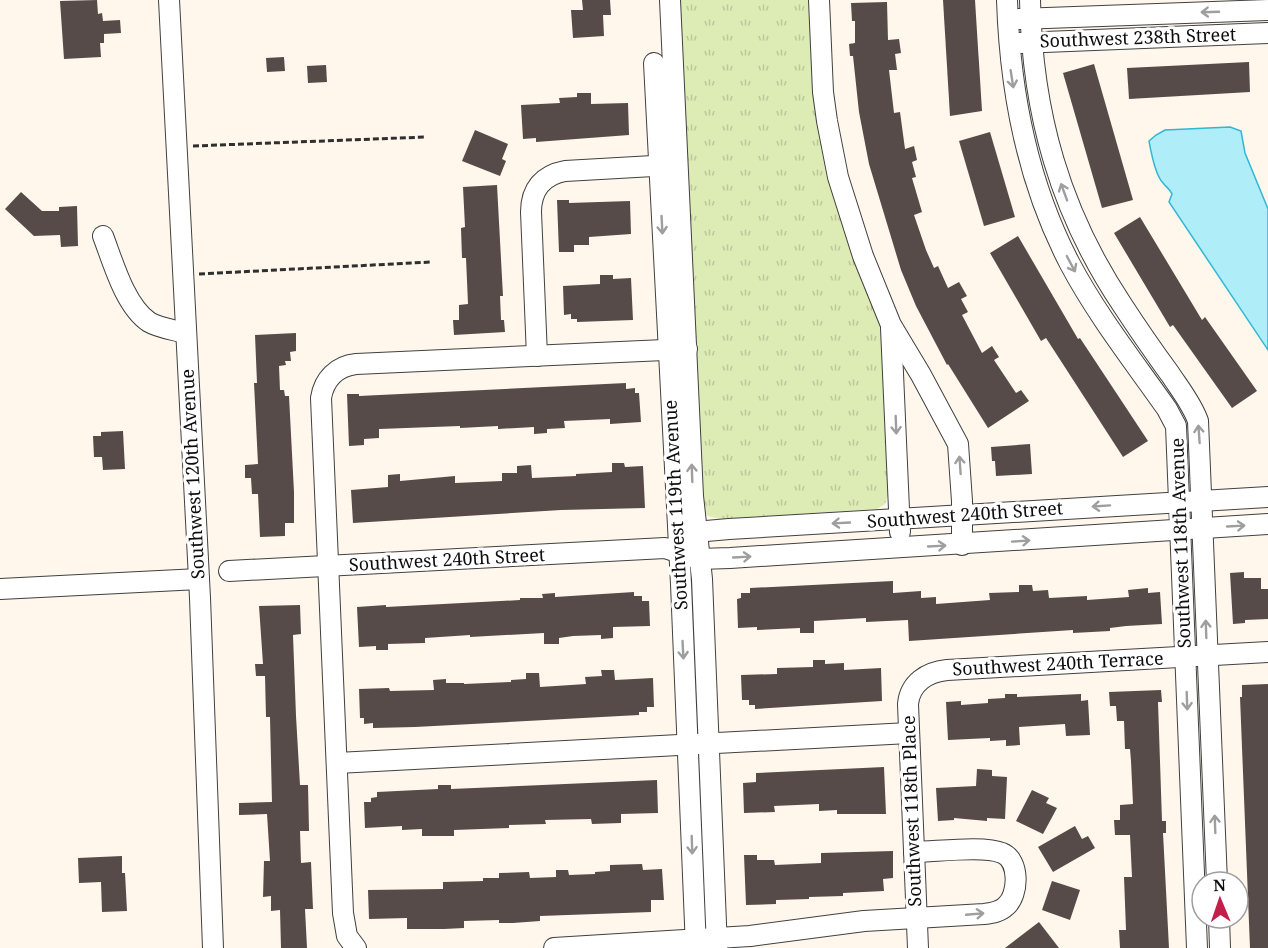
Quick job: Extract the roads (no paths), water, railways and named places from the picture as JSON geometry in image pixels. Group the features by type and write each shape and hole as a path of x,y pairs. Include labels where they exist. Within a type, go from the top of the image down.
{"street":[{"name":"Southwest 120th Avenue","path":"169,0 199,579 213,948"},
{"name":"Southwest 119th Avenue","path":"670,0 668,166 677,349 695,532 702,579 717,943"},
{"path":"819,0 823,92 832,149 852,224 891,325 958,444 962,545"},
{"name":"Southwest 118th Avenue","path":"1030,9 1031,42 1044,127 1055,170 1072,213 1108,283 1186,397 1199,426 1217,870"},
{"name":"Southwest 238th Street","path":"1007,10 1268,10"},
{"name":"Southwest 118th Avenue","path":"1007,10 1011,73 1020,123 1028,156 1048,214 1071,267 1096,308 1174,421 1177,436 1180,501 1197,948"},
{"name":"Southwest 238th Street","path":"1009,43 1268,33"},
{"name":"Southwest 119th Avenue","path":"654,63 668,166"},
{"path":"537,356 531,212 534,192 539,183 554,173 565,171 668,166"},
{"path":"103,236 131,302 150,322 185,333"},
{"path":"891,325 901,548"},
{"name":"Southwest 119th Avenue","path":"677,349 674,547 688,746 696,944"},
{"path":"356,948 347,936 344,921 321,398 323,387 331,375 345,366 356,364 677,349"},
{"path":"894,387 899,379 906,375 921,375"},
{"name":"Southwest 240th Street","path":"674,547 695,532 1268,497"},
{"name":"Southwest 240th Street","path":"229,571 674,547 699,559 962,545 1268,524"},
{"path":"0,589 199,579"},
{"name":"Southwest 240th Terrace","path":"921,678 934,671 946,670 1268,652"},
{"name":"Southwest 118th Place","path":"918,948 909,696 921,678"},
{"path":"337,763 909,733"},
{"path":"554,948 717,943 864,921 1000,911 1012,898 1015,873 1007,856 993,851 914,852"},
{"path":"1219,930 1220,948"}],"water":[{"path":"1230,127 1241,131 1245,153 1268,209 1268,350 1169,202 1172,194 1158,175 1149,141 1165,130"}]}
